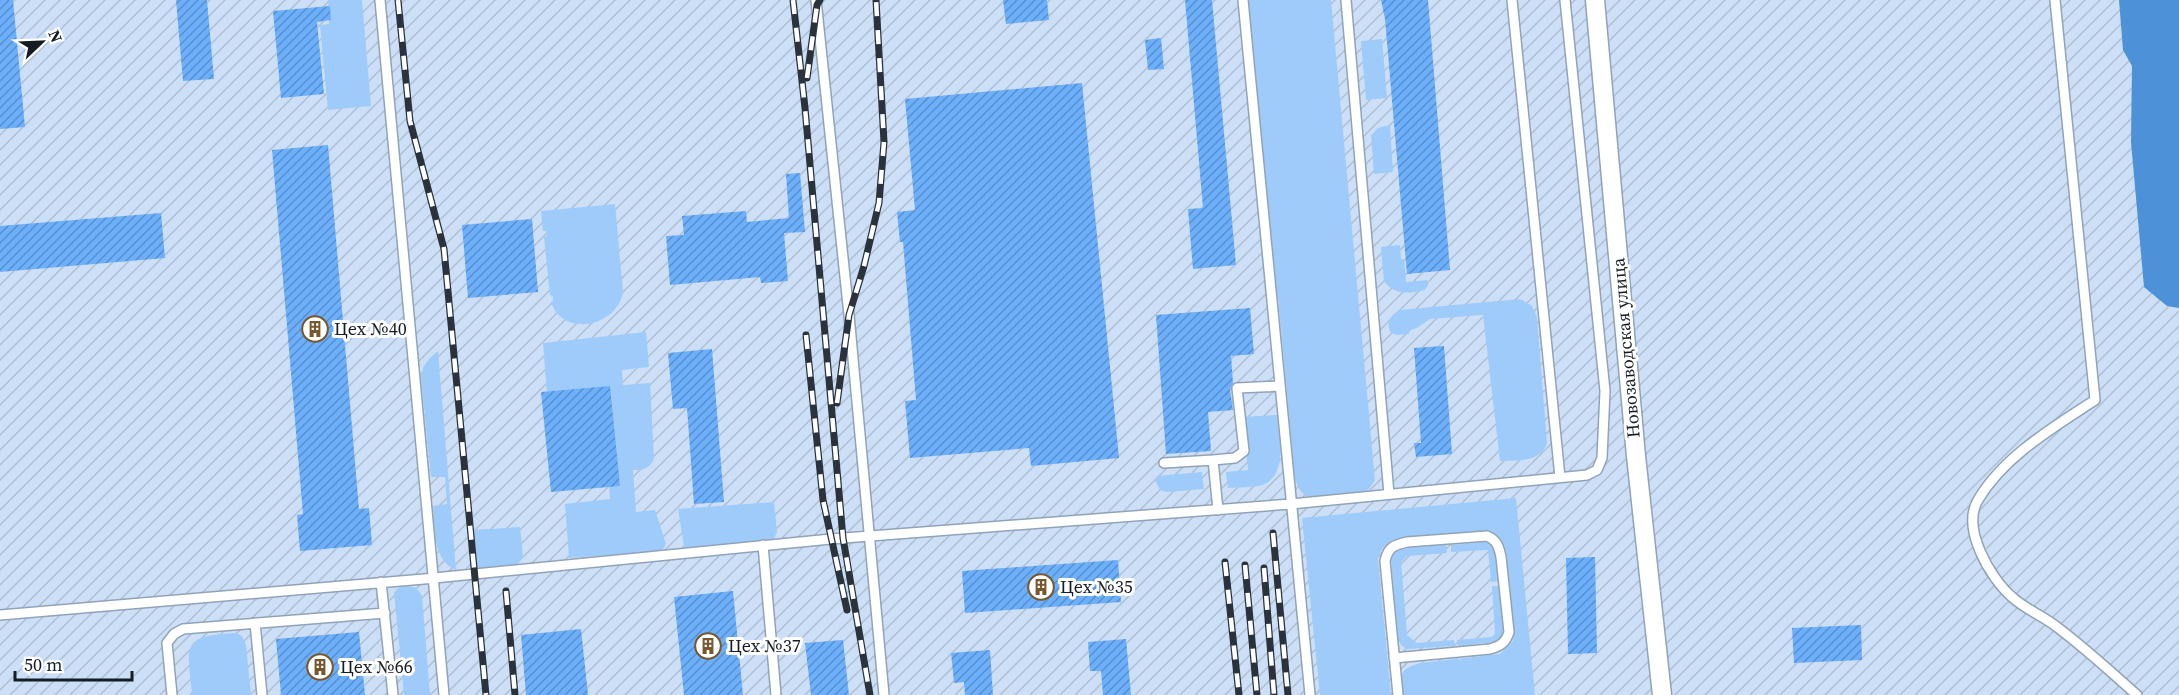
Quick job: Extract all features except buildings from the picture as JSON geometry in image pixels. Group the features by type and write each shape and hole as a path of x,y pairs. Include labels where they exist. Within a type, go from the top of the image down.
{"street":[{"name":"Новозаводская улица","path":"1595,0 1636,456 1662,695"}],"lane":[{"path":"380,0 444,695"},
{"path":"816,0 884,695"},
{"path":"1243,0 1310,695"},
{"path":"1346,0 1389,494"},
{"path":"1512,0 1560,477"},
{"path":"0,615 433,578 763,545 1291,504 1587,475 1597,470 1602,458 1605,391 1565,0"},
{"path":"2055,0 2095,400 2040,437 1998,473 1976,502 1973,527 1987,567 2012,597 2057,627 2137,695"},
{"path":"1164,464 1235,458 1244,451 1238,388 1280,386"},
{"path":"1213,460 1218,510"},
{"path":"1394,658 1490,648 1500,646 1507,639 1509,632 1501,557 1498,545 1493,538 1487,536 1407,542 1394,545 1387,552 1385,561 1394,658 1398,695"},
{"path":"763,545 776,695"},
{"path":"381,582 393,695"},
{"path":"172,695 167,644 174,634 183,629 385,613"},
{"path":"255,623 262,695"}],"shaded area":[{"path":"0,0 2179,0 2179,695 0,695"},
{"path":"328,0 362,0 371,106 328,110 320,25 329,24"},
{"path":"1244,0 1331,0 1375,480 1368,490 1354,495 1310,497 1301,492 1295,479 1278,296 1272,288"},
{"path":"2119,0 2179,0 2179,308 2167,306 2144,287 2131,142 2132,66 2123,50"},
{"path":"1382,39 1387,98 1366,100 1361,41"},
{"path":"1390,125 1393,172 1374,174 1371,135 1378,128"},
{"path":"615,204 623,292 619,304 601,320 589,324 566,321 557,313 551,302 553,296 550,295 544,237 547,236 546,231 543,231 541,211"},
{"path":"1400,245 1406,282 1427,280 1428,285 1425,290 1397,291 1384,281 1381,247"},
{"path":"1520,299 1532,306 1537,317 1547,443 1544,449 1534,457 1500,461 1483,315 1430,319 1417,328 1409,330 1409,334 1397,335 1390,332 1389,322 1392,316 1400,310"},
{"path":"646,332 649,367 622,370 623,385 650,383 654,459 646,468 633,470 636,512 655,510 666,544 659,551 569,558 565,504 610,499 603,402 548,406 543,343"},
{"path":"438,351 456,570 443,559 436,542 433,506 447,504 445,477 431,477 421,378 427,362"},
{"path":"1277,415 1280,454 1276,473 1262,485 1228,488 1226,472 1248,470 1243,417"},
{"path":"1202,472 1204,489 1167,492 1160,490 1155,480 1157,476"},
{"path":"1516,498 1535,695 1402,695 1401,677 1408,668 1421,663 1500,654 1513,641 1506,551 1503,543 1490,532 1407,537 1396,539 1385,546 1378,559 1391,695 1320,695 1302,518"},
{"path":"774,502 777,532 773,541 688,549 684,546 678,509"},
{"path":"520,527 523,557 517,565 477,568 473,530"},
{"path":"1488,542 1495,548 1499,581 1491,582 1488,550 1451,552 1451,545"},
{"path":"1446,545 1447,553 1407,556 1401,562 1407,635 1417,643 1454,640 1455,646 1407,649 1401,645 1397,636 1391,557 1402,548"},
{"path":"402,586 414,587 422,596 430,695 404,695 394,593"},
{"path":"1492,586 1499,586 1503,637 1493,642 1458,646 1457,640 1492,637 1495,634"},
{"path":"235,633 242,636 246,645 251,695 192,695 189,665 191,647 204,637"}],"railway":[{"path":"398,0 410,121 444,249 486,695"},
{"path":"793,0 805,108 843,538 870,695"},
{"path":"807,78 817,5 820,0"},
{"path":"837,403 849,315 864,266 879,203 884,142 876,0"},
{"path":"806,335 823,500 847,610"},
{"path":"1273,533 1288,695"},
{"path":"1225,562 1239,695"},
{"path":"1245,565 1257,695"},
{"path":"1264,568 1274,695"},
{"path":"506,591 515,695"}],"place":[{"name":"Цех №40","path":"315,329"},
{"name":"Цех №35","path":"1041,587"},
{"name":"Цех №37","path":"708,646"},
{"name":"Цех №66","path":"320,667"}]}
